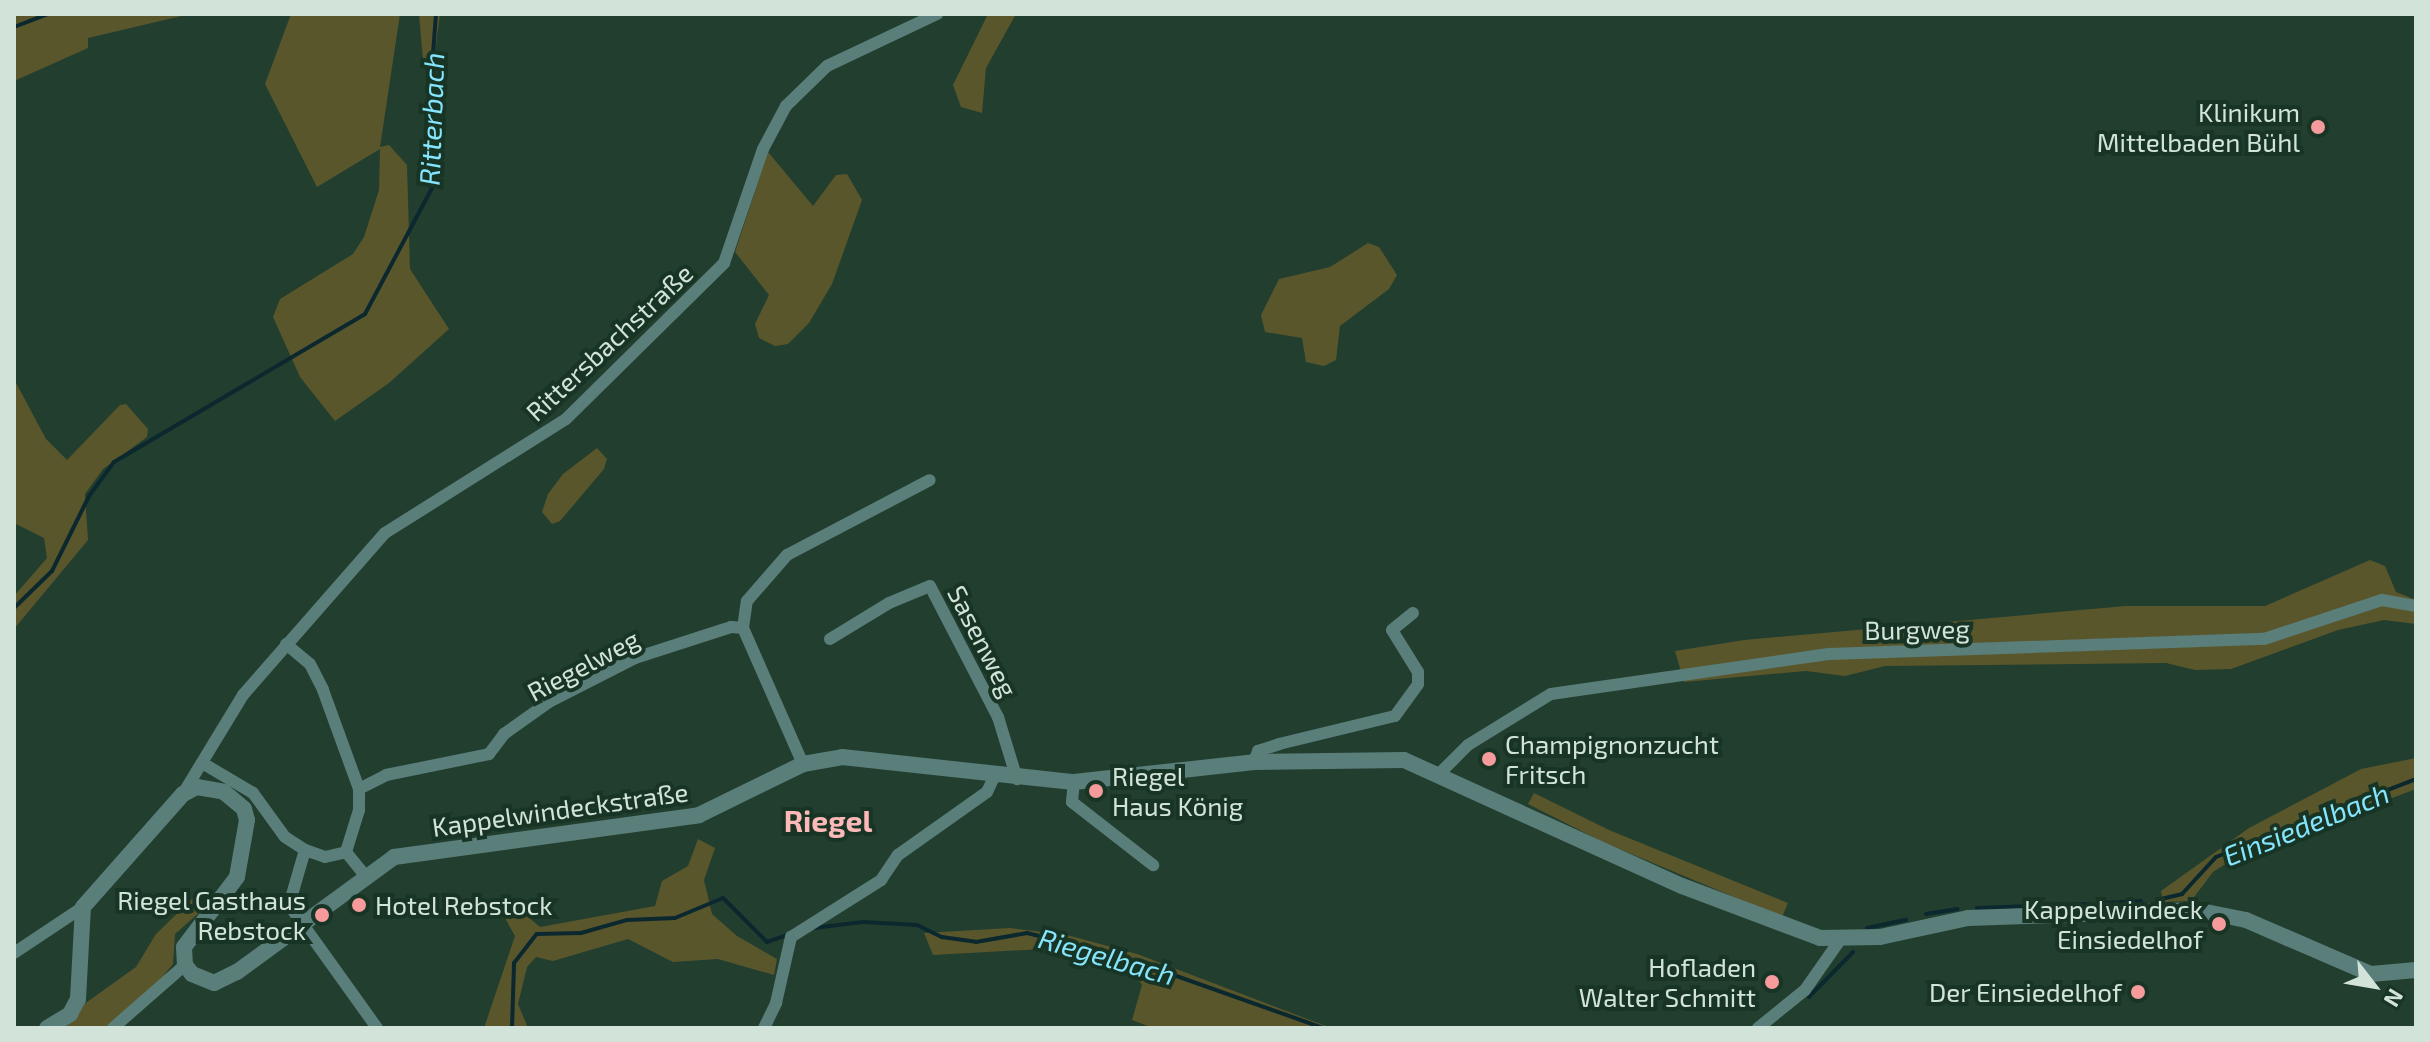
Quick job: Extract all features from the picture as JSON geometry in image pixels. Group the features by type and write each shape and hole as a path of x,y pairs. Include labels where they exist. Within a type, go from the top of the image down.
{"street":[{"name":"Rittersbachstraße","path":"183,794 204,764 243,695 385,533 566,419 724,263 771,132 804,88 827,66 937,14"},
{"path":"803,764 743,628 747,601 787,555 930,480"},
{"name":"Sasenweg","path":"830,639 889,603 930,586 998,717 1017,779"},
{"name":"Burgweg","path":"1441,772 1468,745 1551,694 1830,654 2264,639 2382,600 2416,606"},
{"path":"1254,762 1258,751 1279,744 1395,716 1418,684 1418,672 1392,630 1413,613"},
{"name":"Riegelweg","path":"359,789 386,775 489,754 504,734 549,702 635,658 731,627 743,628"},
{"path":"286,644 310,664 323,690 359,789 359,810 346,852"},
{"name":"Kappelwindeckstraße","path":"185,965 202,981 225,981 364,874 410,853 699,815 803,764 865,758 994,777 1074,782 1254,762 1381,758 1441,772 1732,908 1840,940 1880,937 1968,918 2196,910 2246,920 2371,974 2416,970"},
{"path":"204,764 253,793 285,837 305,850 325,857 346,852"},
{"path":"764,1028 776,1003 791,937 881,880 898,855 987,792 994,777"},
{"path":"1074,782 1072,802 1153,865"},
{"path":"14,953 83,907 183,794 197,787 224,792 244,809 248,836 229,891 188,938 185,965 113,1028"},
{"path":"305,850 289,905 377,1028"},
{"path":"346,852 364,874"},
{"path":"47,1028 70,1014 78,999 83,907"},
{"path":"1758,1028 1805,990 1840,940"}],"shaded area":[{"path":"14,14 190,14 88,38 88,48 14,81"},
{"path":"291,14 400,14 380,147 389,145 407,165 410,269 449,329 389,383 335,421 300,377 273,317 280,299 353,254 364,237 379,190 380,149 317,187 265,84"},
{"path":"419,14 440,14 435,52 423,60"},
{"path":"988,14 1016,14 986,68 982,113 961,107 953,85"},
{"path":"768,152 813,206 836,175 847,174 862,200 832,284 809,323 788,344 775,346 759,338 755,324 769,295 735,252"},
{"path":"1368,243 1379,247 1397,275 1389,289 1340,326 1336,360 1324,366 1306,362 1302,338 1265,332 1261,315 1279,279 1330,267"},
{"path":"14,379 46,439 67,460 120,405 126,404 148,429 147,437 103,469 85,494 88,540 14,629 14,596 47,558 44,538 14,523"},
{"path":"597,448 607,459 604,469 560,521 552,524 542,512 548,494 563,474"},
{"path":"2370,560 2385,566 2396,592 2416,600 2416,624 2384,620 2338,630 2231,669 2195,670 2166,663 1885,666 1845,676 1806,671 1684,682 1675,651 1744,640 2126,606 2265,606"},
{"path":"2416,758 2416,789 2238,856 2213,872 2191,901 2163,902 2161,891 2249,828 2361,769"},
{"path":"1534,793 1609,830 1788,903 1782,917 1603,842 1528,804"},
{"path":"698,839 715,848 704,880 712,914 737,936 777,959 774,975 718,959 673,962 628,939 553,961 536,957 527,967 518,1004 528,1028 484,1028 515,936 505,918 515,906 540,927 655,906 662,881 688,866"},
{"path":"195,896 203,902 201,911 175,934 173,964 148,995 111,1028 62,1028 80,1007 136,967 156,934"},
{"path":"1010,928 1067,935 1137,954 1331,1028 1153,1028 1132,1020 1142,985 1135,975 1043,949 933,955 924,933"}],"waterway":[{"path":"14,27 48,14"},
{"name":"Ritterbach","path":"14,608 52,571 89,496 114,462 365,314 432,188 429,109 436,14"},
{"name":"Einsiedelbach","path":"2161,899 2182,894 2216,857 2416,779"},
{"name":"Riegelbach","path":"512,1028 514,963 537,934 581,933 627,920 675,918 723,898 767,942 787,935"},
{"name":"Einsiedelbach","path":"2104,903 2141,901"},
{"name":"Einsiedelbach","path":"1977,908 2090,904"},
{"name":"Einsiedelbach","path":"1926,914 1958,909"},
{"name":"Einsiedelbach","path":"1867,928 1906,920"},
{"name":"Riegelbach","path":"814,928 863,922 917,925 942,937 976,942 1027,933 1120,956 1323,1028"},
{"name":"Einsiedelbach","path":"1809,997 1853,952"}],"place":[{"name":"Klinikum Mittelbaden Bühl","path":"2318,127"},
{"name":"Champignonzucht Fritsch","path":"1489,759"},
{"name":"Riegel Haus König","path":"1096,791"},
{"name":"Hotel Rebstock","path":"359,905"},
{"name":"Riegel Gasthaus Rebstock","path":"322,915"},
{"name":"Kappelwindeck Einsiedelhof","path":"2219,924"},
{"name":"Hofladen Walter Schmitt","path":"1772,982"},
{"name":"Der Einsiedelhof","path":"2138,992"}],"district":[{"name":"Riegel","path":"828,820"}]}
